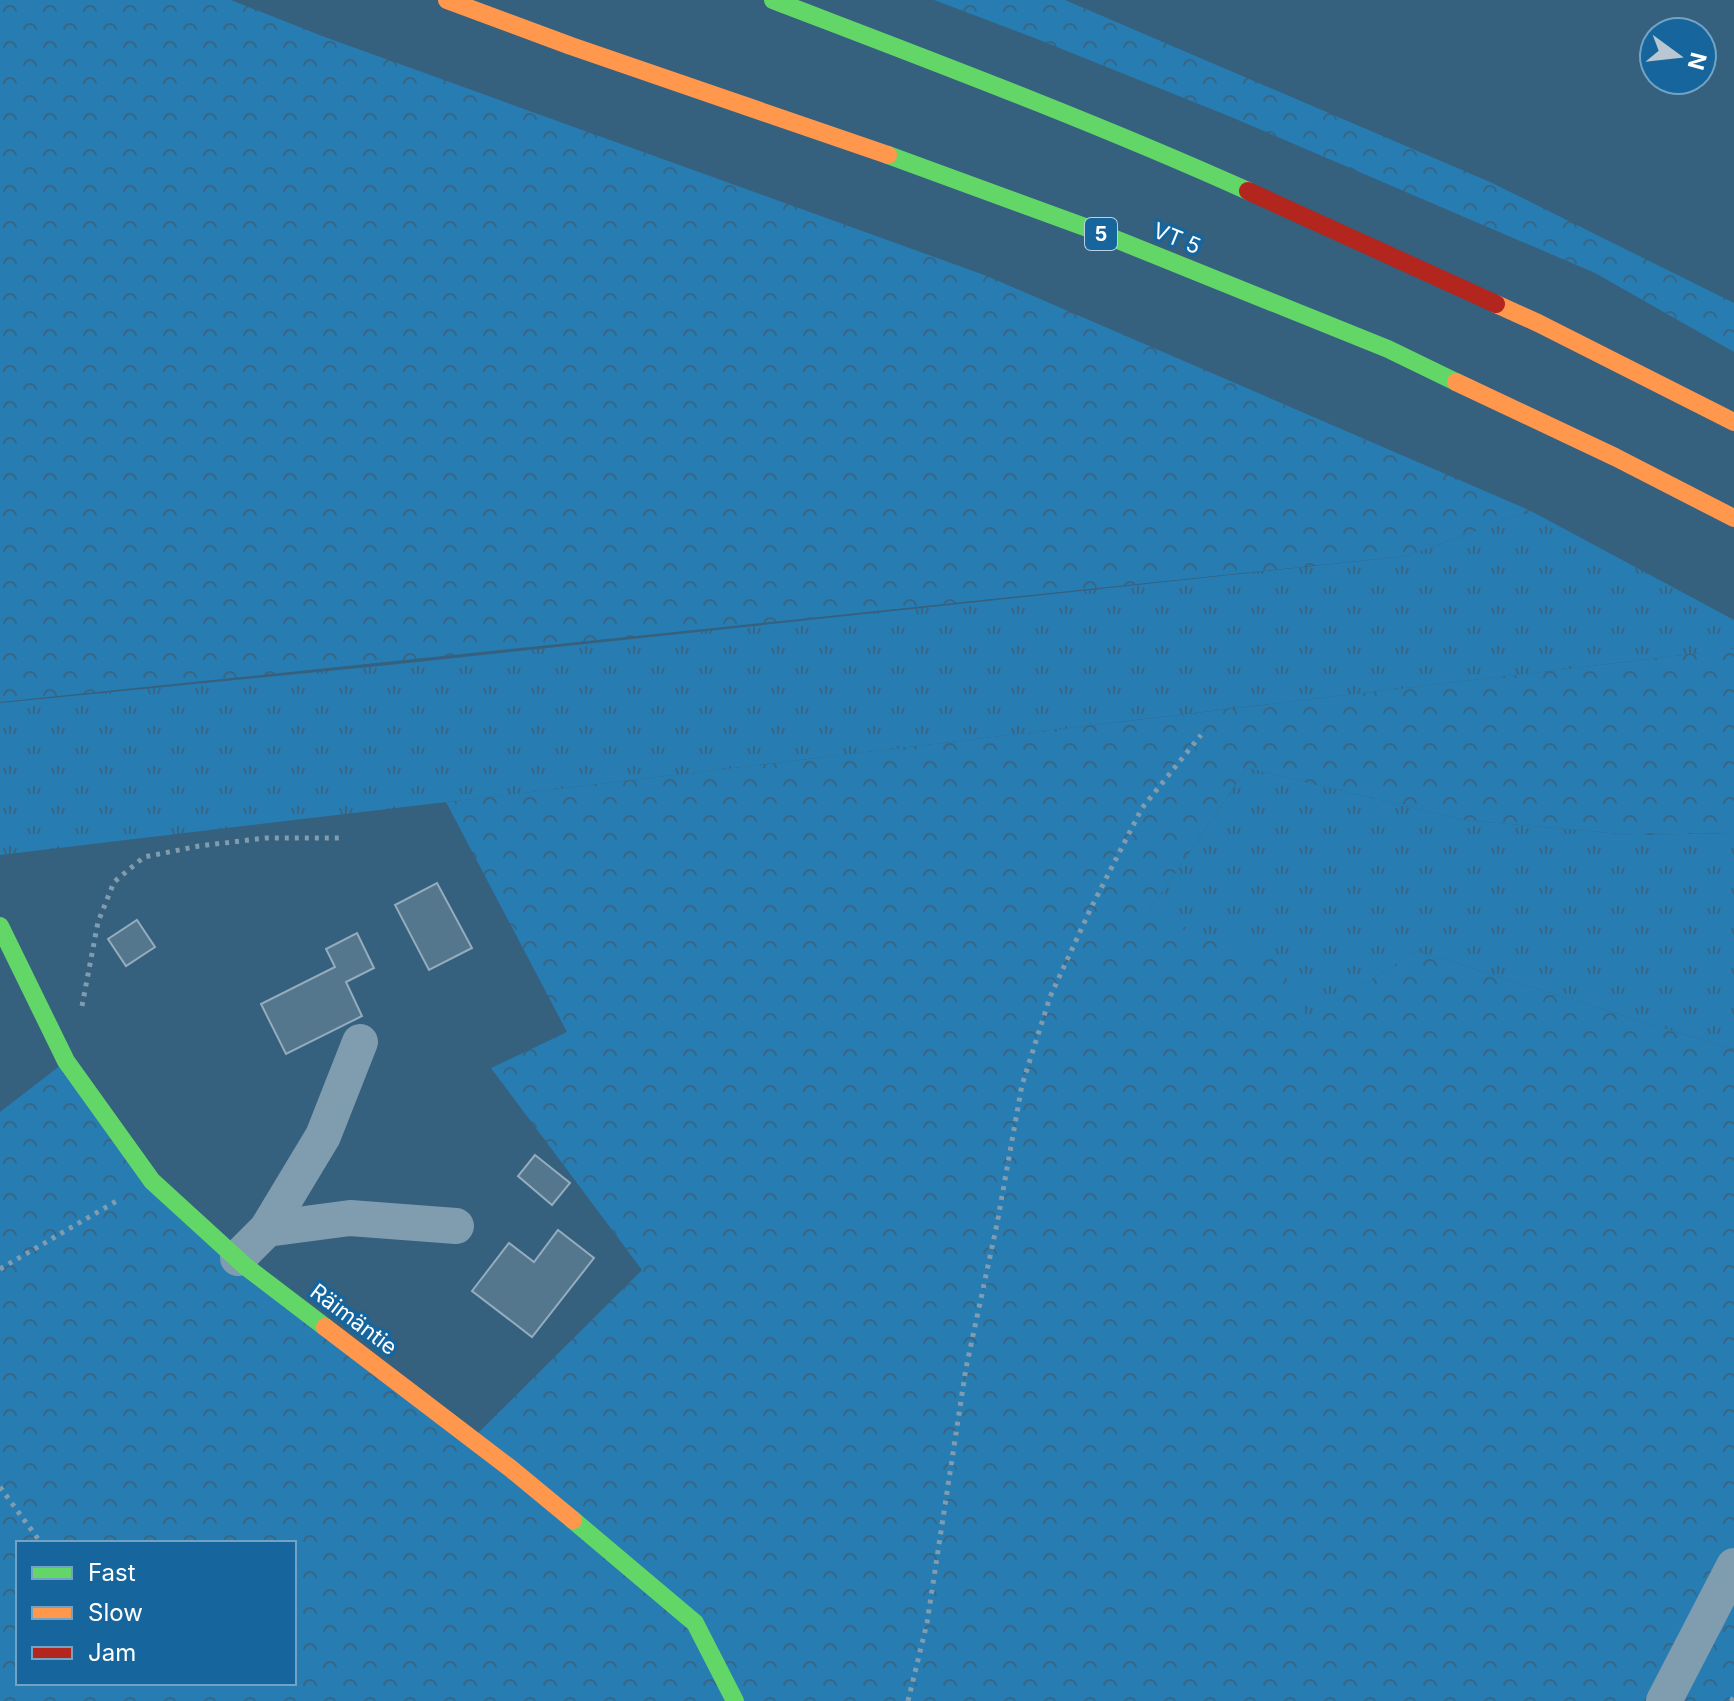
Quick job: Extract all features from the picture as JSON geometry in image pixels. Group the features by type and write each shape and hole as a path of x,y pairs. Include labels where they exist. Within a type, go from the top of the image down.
{"main road":[{"name":"VT 5","path":"447,0 1093,230 1388,349 1615,457 1734,518"},
{"path":"773,0 1179,160 1538,323 1734,422"},
{"name":"Räimäntie","path":"0,926 66,1061 152,1181 257,1276 510,1468 695,1623 735,1701"}],"street":[{"path":"238,1258 267,1229 323,1136 360,1042"},
{"path":"267,1229 350,1218 456,1226"},
{"path":"1664,1701 1734,1566"}],"path":[{"path":"908,1701 927,1623 966,1368 997,1224 1022,1085 1050,997 1142,808 1201,735"},
{"path":"50,1029 81,1012 98,922 114,882 144,857 199,846 266,838 340,838"},
{"path":"0,1269 152,1181"},
{"path":"0,1487 40,1541"}],"green space":[{"path":"0,0 231,0 322,36 987,276 1531,511 1407,556 0,702"},
{"path":"934,0 1065,0 1490,182 1734,303 1734,352 1595,273 1231,117"},
{"path":"1531,511 1734,620 1734,695 1700,653 0,855 0,703 399,664 1407,556"},
{"path":"1734,649 1734,833 1633,835 1464,820 1247,768 1148,913 1279,962 1307,1020 1416,951 1734,1050 1734,1561 1664,1701 0,1701 0,1112 66,1061 152,1181 472,1439 642,1270 491,1068 567,1032 446,802"},
{"path":"1247,768 1464,820 1633,835 1734,833 1734,1050 1416,951 1306,1021 1148,913"},
{"path":"1734,1592 1734,1701 1679,1701"}],"building":[{"path":"437,883 472,948 429,970 395,905"},
{"path":"137,920 155,947 126,966 108,939"},
{"path":"357,933 374,968 346,982 362,1016 286,1054 261,1004 335,967 326,949"},
{"path":"535,1155 570,1183 552,1205 518,1176"},
{"path":"558,1230 594,1258 532,1337 472,1291 509,1243 534,1262"}],"traffic: fast":[{"path":"773,0 1071,116 1248,191"},
{"path":"888,155 1093,230 1388,349 1456,382"},
{"path":"0,926 66,1061 152,1181 245,1266 325,1327"},
{"path":"573,1520 695,1623 735,1701"}],"traffic: slow":[{"path":"447,0 888,155"},
{"path":"1496,304 1734,422"},
{"path":"1456,382 1615,457 1734,518"},
{"path":"325,1327 573,1520"}],"traffic: jam":[{"path":"1248,191 1496,304"}]}
